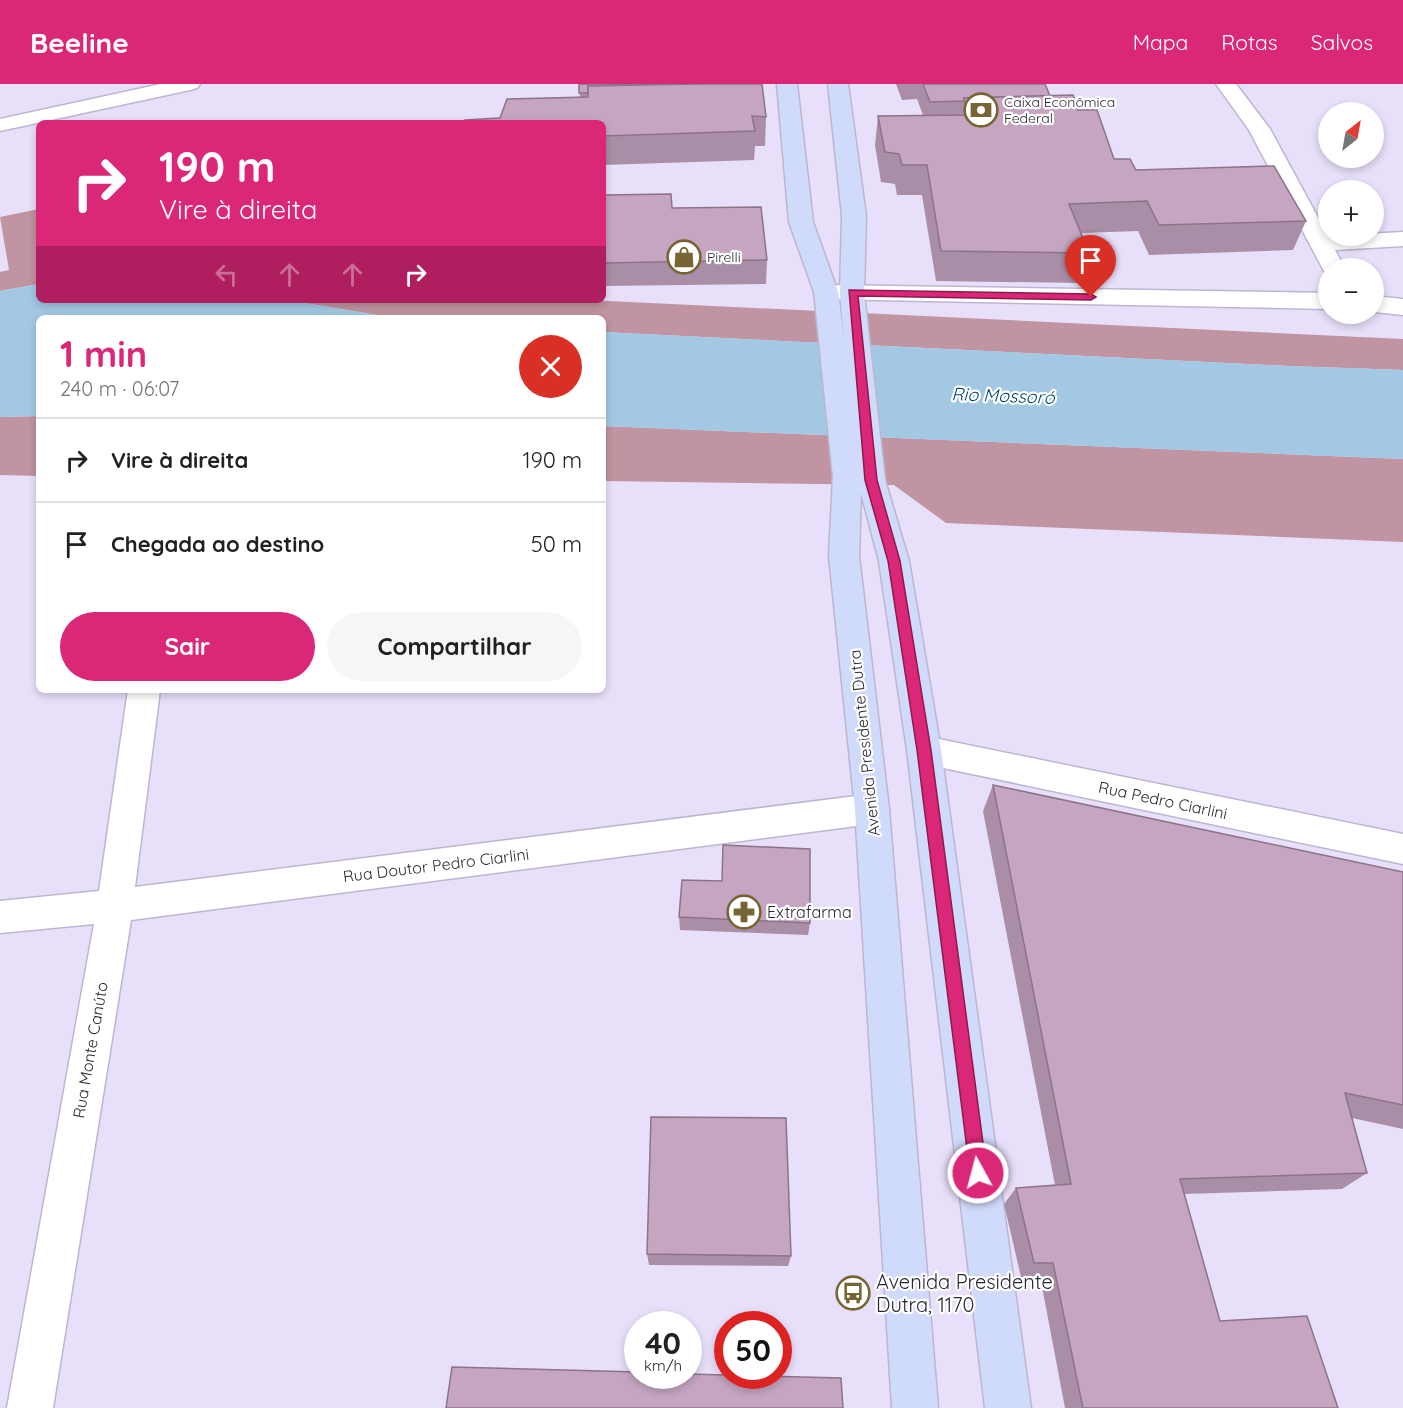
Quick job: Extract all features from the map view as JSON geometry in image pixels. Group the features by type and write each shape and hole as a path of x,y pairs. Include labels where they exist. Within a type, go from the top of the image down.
{"main road":[{"name":"Avenida Presidente Dutra","path":"787,84 801,222 840,300"},
{"name":"Avenida Presidente Dutra","path":"838,84 854,216 840,300 859,479 894,561 924,750 1008,1408"},
{"name":"Avenida Presidente Dutra","path":"859,479 844,556 872,809 915,1408"}],"street":[{"path":"0,124 190,84"},
{"path":"1226,84 1259,129 1318,240"},
{"path":"1384,240 1403,239"},
{"path":"840,300 1318,301"},
{"path":"1384,305 1403,307"},
{"name":"Rua Monte Canúto","path":"30,1408 115,906 144,693"},
{"name":"Rua Pedro Ciarlini","path":"924,750 1403,849"},
{"name":"Rua Doutor Pedro Ciarlini","path":"0,917 115,906 872,809"}],"shaded area":[{"path":"36,210 36,285 0,291 0,272 9,270 0,217"},
{"path":"606,301 1403,339 1403,370 606,332 606,315 377,315 305,303 606,303"},
{"path":"36,416 36,476 0,475 0,417"},
{"path":"606,426 1403,459 1403,542 946,523 894,485 606,481"}],"water":[{"path":"36,285 36,303 305,303 377,315 36,315 36,416 0,417 0,291"},
{"name":"Rio Mossoró","path":"606,332 1403,370 1403,459 606,426"}],"building":[{"path":"579,84 697,84 588,86 588,93 579,93"},
{"path":"762,84 766,117 752,116 755,131 606,136 606,120 465,120 500,118 507,99 588,97 588,86"},
{"path":"923,84 1045,84 1050,96 964,98 964,101 930,102"},
{"path":"1073,95 1078,110 1097,110 1114,159 1130,159 1136,170 1274,166 1306,221 1159,225 1147,201 1069,204 1089,253 941,251 927,165 902,165 899,154 885,152 878,116 968,115 964,98"},
{"path":"671,194 672,208 761,207 767,260 606,263 606,195"},
{"path":"993,785 1403,872 1403,1105 1345,1093 1367,1173 1180,1179 1220,1321 1307,1316 1338,1408 1083,1408 1053,1263 1034,1263 1016,1188 1071,1184"},
{"name":"Extrafarma","path":"723,845 810,849 810,923 679,917 682,880 722,881"},
{"path":"651,1117 786,1118 791,1256 647,1254"},
{"path":"452,1367 624,1372 624,1389 702,1389 702,1374 714,1375 714,1389 792,1389 792,1377 841,1378 843,1408 446,1408"}],"place":[{"name":"Caixa Econômica Federal","path":"981,110"},
{"name":"Pirelli","path":"684,257"},
{"name":"Extrafarma","path":"744,912"},
{"name":"Avenida Presidente Dutra, 1170","path":"853,1293"}],"route":[{"path":"978,1173 924,750 894,561 871,480 852,293 1091,297"}]}
